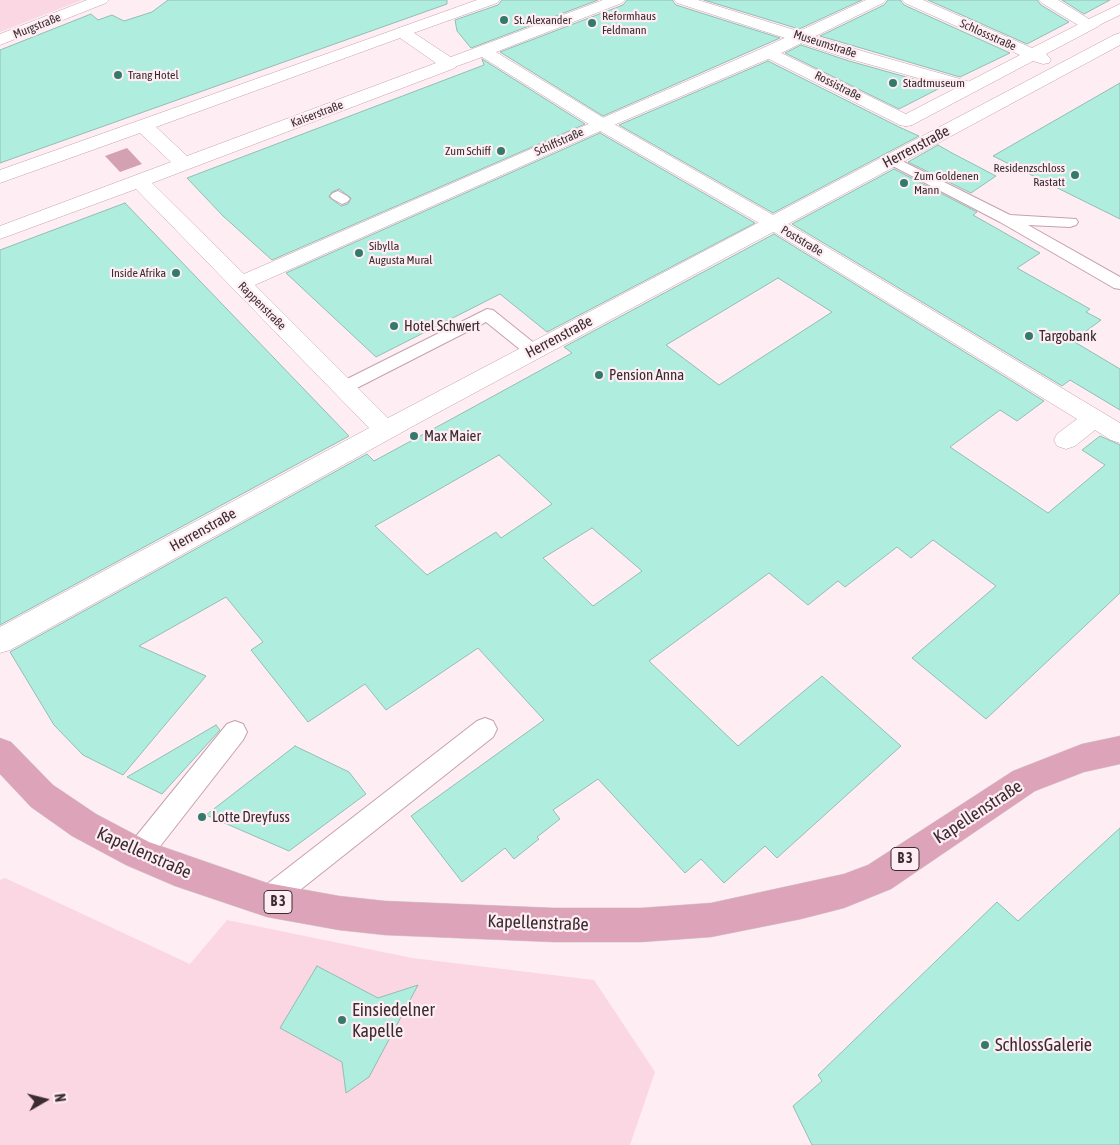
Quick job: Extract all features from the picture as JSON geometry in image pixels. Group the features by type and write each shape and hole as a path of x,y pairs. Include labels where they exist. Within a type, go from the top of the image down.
{"main road":[{"name":"Kapellenstraße","path":"0,752 42,796 84,825 138,854 175,869 267,900 339,913 385,918 554,925 641,925 711,920 801,902 844,891 878,877 1024,781 1082,758 1120,750"}],"street":[{"name":"Murgstraße","path":"0,40 102,0"},
{"path":"0,177 492,0"},
{"name":"Kaiserstraße","path":"0,233 617,0"},
{"name":"Museumstraße","path":"682,0 856,55 968,87"},
{"name":"Schiffstraße","path":"240,284 369,221 770,52 878,0"},
{"name":"Schlossstraße","path":"910,0 1067,68"},
{"path":"1047,0 1091,24"},
{"name":"Herrenstraße","path":"906,121 1120,9"},
{"path":"402,32 449,64"},
{"name":"Herrenstraße","path":"0,641 385,430 1067,68 1120,38"},
{"name":"Poststraße","path":"483,51 601,124 773,223 1120,434"},
{"name":"Rossistraße","path":"770,52 906,121"},
{"path":"143,125 184,164"},
{"name":"Rappenstraße","path":"139,181 385,430"},
{"path":"1066,440 1094,418"}],"lane":[{"path":"892,160 1005,219 1120,284"},
{"path":"1005,219 1070,222"},
{"path":"343,388 487,314 533,351"},
{"path":"267,900 485,729"},
{"path":"138,854 235,732"}],"shaded area":[{"path":"0,0 82,0 0,32"},
{"path":"127,148 142,164 120,172 105,156"},
{"path":"5,878 190,964 227,920 412,958 594,980 655,1072 630,1145 0,1145 0,880"}],"building":[{"path":"168,0 447,0 447,4 0,163 0,50 91,14 98,20 112,15 124,21 152,12"},
{"name":"St. Alexander","path":"502,0 598,0 471,48 457,31 455,20 498,5"},
{"path":"627,0 672,0 676,5 780,38 603,116 500,52 623,5"},
{"path":"704,0 862,0 799,29"},
{"path":"888,0 900,0 904,5 1010,53 960,77 820,36 884,5"},
{"path":"928,0 1037,0 1041,5 1069,22 1027,44"},
{"path":"1062,0 1110,0 1084,14"},
{"name":"Stadtmuseum","path":"801,45 849,61 942,87 899,109 785,53"},
{"path":"482,59 585,124 272,260 223,216 187,178 484,65","holes":["339,189 351,198 348,204 341,206 329,197 332,192"]},
{"path":"768,61 919,136 773,213 619,125"},
{"path":"1120,83 1120,219 993,156 1033,133"},
{"path":"600,133 755,223 547,332 500,294 376,357 286,273"},
{"path":"938,145 996,176 971,193 908,162"},
{"path":"894,169 977,212 973,215 1040,253 1017,268 1090,309 1086,312 1101,320 1073,341 1120,369 1120,410 1070,380 1062,386 792,224"},
{"path":"125,203 349,436 0,625 0,250"},
{"path":"774,234 1044,401 1017,421 1000,410 950,447 1048,513 1105,465 1082,450 1100,436 1120,445 1120,593 986,719 912,658 996,586 933,540 911,558 897,547 845,587 838,581 808,605 769,573 649,661 738,746 822,676 901,746 777,858 765,846 724,883 701,859 685,873 598,779 553,810 560,819 537,837 539,839 514,859 505,848 462,882 411,816 544,720 478,648 386,710 365,684 308,722 251,650 263,642 226,597 139,646 206,676 123,775 83,755 54,725 10,652 367,454 374,461 572,353 564,347","holes":["778,278 832,312 719,385 666,345","499,455 552,504 501,538 496,532 427,575 375,526","592,528 642,571 593,606 543,558"]},
{"path":"216,725 220,730 162,794 127,777"},
{"path":"295,746 349,772 366,794 289,851 206,815"},
{"name":"SchlossGalerie","path":"1120,828 1120,1145 812,1145 793,1106 822,1081 818,1075 997,902 1018,921"},
{"name":"Einsiedelner Kapelle","path":"317,966 378,998 418,985 369,1077 346,1093 342,1062 280,1028"}],"place":[{"name":"St. Alexander","path":"504,20"},
{"name":"Reformhaus Feldmann","path":"592,23"},
{"name":"Trang Hotel","path":"118,75"},
{"name":"Stadtmuseum","path":"893,83"},
{"name":"Zum Schiff","path":"501,151"},
{"name":"Residenzschloss Rastatt","path":"1075,175"},
{"name":"Zum Goldenen Mann","path":"904,183"},
{"name":"Sibylla Augusta Mural","path":"359,253"},
{"name":"Inside Afrika","path":"176,273"},
{"name":"Hotel Schwert","path":"394,326"},
{"name":"Targobank","path":"1029,336"},
{"name":"Pension Anna","path":"599,375"},
{"name":"Max Maier","path":"414,436"},
{"name":"Lotte Dreyfuss","path":"202,817"},
{"name":"Einsiedelner Kapelle","path":"342,1020"},
{"name":"SchlossGalerie","path":"985,1045"}]}
